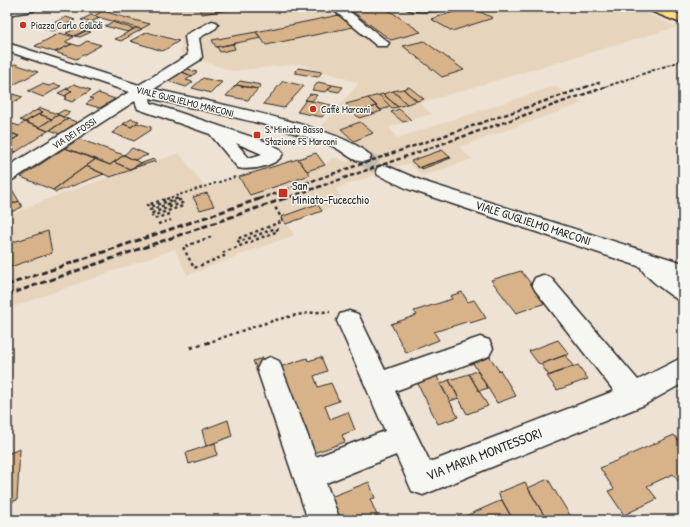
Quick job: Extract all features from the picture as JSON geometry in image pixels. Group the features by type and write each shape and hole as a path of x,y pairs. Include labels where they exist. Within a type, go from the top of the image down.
{"main road":[{"path":"652,7 683,20"}],"street":[{"path":"7,11 33,7"},
{"path":"336,7 382,43"},
{"path":"411,7 439,7"},
{"name":"VIA DEI FOSSI","path":"7,175 195,57 192,37 212,25"},
{"name":"VIALE GUGLIELMO MARCONI","path":"7,47 141,91 257,118 319,136 342,144 362,157"},
{"path":"141,91 144,106 216,130"},
{"name":"VIALE GUGLIELMO MARCONI","path":"385,171 415,185 683,272"},
{"path":"630,255 670,281 683,293"},
{"path":"543,284 634,396"},
{"name":"VIA MARIA MONTESSORI","path":"349,321 422,480 634,396 683,369"},
{"path":"378,385 480,348"},
{"path":"270,369 324,520"},
{"path":"309,475 402,438"}],"path":[{"path":"169,214 154,219 152,216 183,206 182,203 152,213 150,210 180,200 178,198 149,207 148,205 238,176"},
{"path":"211,237 183,247 194,268 224,256 222,253 278,231 276,228 239,242 237,239 283,221 275,207"},
{"path":"158,224 171,220"},
{"path":"190,348 306,313 327,311 349,321"}],"shaded area":[{"path":"87,7 632,7 677,27 420,103 432,114 389,127 397,138 555,86 583,103 459,147 472,159 422,176 409,163 335,189 346,202 287,223 294,235 187,275 175,249 7,309 7,216 53,197 179,153 206,188 239,177 250,195 310,175 307,171 325,165 333,157 347,162 369,155 362,148 320,128 359,83 300,64 232,71 180,53 182,40 78,11"}],"building":[{"path":"198,7 226,7 228,10 202,14"},
{"path":"346,7 384,7 421,32 391,40"},
{"path":"470,7 493,18 452,31 431,19"},
{"path":"103,11 150,24 141,29 94,16"},
{"path":"91,15 100,18 90,22 81,20"},
{"path":"339,15 353,27 266,45 256,32"},
{"path":"66,17 75,20 60,27 51,24"},
{"path":"92,22 97,24 74,36 66,33"},
{"path":"112,22 134,29 128,32 105,26"},
{"path":"51,24 60,27 53,31 43,28"},
{"path":"136,28 142,29 121,41 115,39"},
{"path":"86,31 91,32 80,37 75,36"},
{"path":"147,32 179,41 163,51 130,41"},
{"path":"256,32 261,38 216,47 212,40"},
{"path":"60,33 74,37 65,42 72,44 55,52 35,46"},
{"path":"87,41 101,45 76,59 55,52 72,44 79,46"},
{"path":"424,41 464,70 442,77 403,46"},
{"path":"233,44 235,49 220,52 217,47"},
{"path":"15,64 38,72 13,85 7,83 7,68"},
{"path":"298,68 322,72 318,77 295,73"},
{"path":"188,69 197,72 192,76 182,72"},
{"path":"182,72 192,76 186,80 193,82 186,87 168,81"},
{"path":"203,78 222,82 211,93 192,88"},
{"path":"240,81 261,85 258,89 236,85"},
{"path":"283,81 304,86 284,108 263,104"},
{"path":"318,82 332,85 326,92 312,90"},
{"path":"42,84 49,86 54,84 61,86 43,97 28,91"},
{"path":"74,84 91,90 72,102 64,99 67,97 65,96 72,91 66,89"},
{"path":"236,85 258,89 248,100 226,96"},
{"path":"332,85 343,87 339,92 328,90"},
{"path":"409,87 424,99 417,101 403,89"},
{"path":"66,89 72,91 65,96 58,93"},
{"path":"403,89 417,101 407,104 393,91"},
{"path":"393,91 407,104 398,107 383,94"},
{"path":"98,93 115,99 100,108 86,104 93,99 90,98"},
{"path":"12,94 23,97 12,103 7,101 7,96"},
{"path":"310,94 317,95 312,101 305,100"},
{"path":"383,94 398,107 392,108 379,95"},
{"path":"379,95 391,107 380,110 368,98"},
{"path":"368,98 377,106 354,113 346,104"},
{"path":"306,100 331,105 322,117 297,112"},
{"path":"377,106 382,111 359,118 354,113"},
{"path":"41,108 58,115 52,119 39,114 43,112 37,110"},
{"path":"399,109 411,120 403,122 391,112"},
{"path":"37,110 43,112 25,122 20,120"},
{"path":"64,110 70,112 63,117 57,114"},
{"path":"39,114 52,119 39,127 25,122"},
{"path":"58,115 68,119 48,131 39,127"},
{"path":"68,119 77,122 60,134 50,130"},
{"path":"131,119 139,121 131,127 123,124"},
{"path":"25,122 48,131 16,152 7,148 7,143 19,136 7,132 7,128 13,124 19,126"},
{"path":"360,122 373,133 354,141 341,129"},
{"path":"137,123 151,127 151,130 134,141 112,133 124,124 131,127"},
{"path":"14,134 19,136 7,143 7,139"},
{"path":"79,139 124,155 110,165 65,148"},
{"path":"8,148 16,152 7,157 7,149"},
{"path":"65,148 96,159 53,190 21,177"},
{"path":"132,148 148,155 134,160 124,155"},
{"path":"442,150 450,157 419,168 411,161"},
{"path":"316,153 325,165 307,171 298,159"},
{"path":"124,155 142,163 130,169 114,162"},
{"path":"450,157 451,158 422,169 420,167"},
{"path":"96,159 110,165 114,162 131,170 110,177 86,166"},
{"path":"154,159 156,161 130,169 142,163"},
{"name":"San Miniato-Fucecchio","path":"298,159 310,175 250,195 239,177"},
{"path":"86,166 104,174 56,192 53,190"},
{"path":"10,186 19,201 7,206 7,187"},
{"path":"207,193 214,206 200,210 193,197"},
{"path":"19,201 22,207 7,214 7,206"},
{"path":"317,204 322,211 286,224 281,217"},
{"path":"48,231 52,253 7,268 7,244"},
{"path":"521,271 546,303 516,313 491,280"},
{"path":"462,292 468,302 474,300 486,318 470,323 469,321 434,332 439,340 406,353 391,324 417,315 414,311 452,299 450,296"},
{"path":"558,340 569,354 541,364 538,363 529,351"},
{"path":"565,355 573,366 549,376 541,364"},
{"path":"321,357 327,371 314,376 318,387 331,383 339,401 325,406 330,419 348,412 355,430 342,435 345,442 314,453 305,425 300,427 280,367 307,358 308,361"},
{"path":"490,357 516,396 497,403 473,363"},
{"path":"263,358 267,368 258,372 253,361"},
{"path":"578,365 588,379 557,390 547,376"},
{"path":"477,371 488,388 479,391 469,374"},
{"path":"469,374 488,406 467,414 449,380"},
{"path":"436,375 458,417 438,424 417,382"},
{"path":"449,380 459,398 450,401 440,384"},
{"path":"228,420 232,436 206,446 202,430"},
{"path":"674,435 683,446 683,487 673,474 647,486 657,499 624,515 608,491 614,489 600,468"},
{"path":"215,443 217,455 189,464 186,453"},
{"path":"20,449 17,500 7,503 7,454"},
{"path":"548,479 573,520 537,520 545,517 528,488"},
{"path":"369,482 375,498 370,499 379,520 339,520 328,498"},
{"path":"525,482 545,517 537,520 513,520 498,493"},
{"path":"502,500 513,520 456,520 477,511"}],"tunnel":[{"path":"362,157 385,171"}],"railway":[{"path":"605,87 683,60"},
{"path":"589,86 601,82"},
{"path":"259,199 589,86"},
{"path":"284,199 608,86"},
{"path":"7,285 262,198"},
{"path":"7,295 286,198"}],"place":[{"name":"Piazza Carlo Collodi","path":"23,25"},
{"name":"Caffè Marconi","path":"313,109"},
{"name":"S. Miniato Basso Stazione FS Marconi","path":"257,135"},
{"name":"San Miniato-Fucecchio","path":"283,193"}]}
